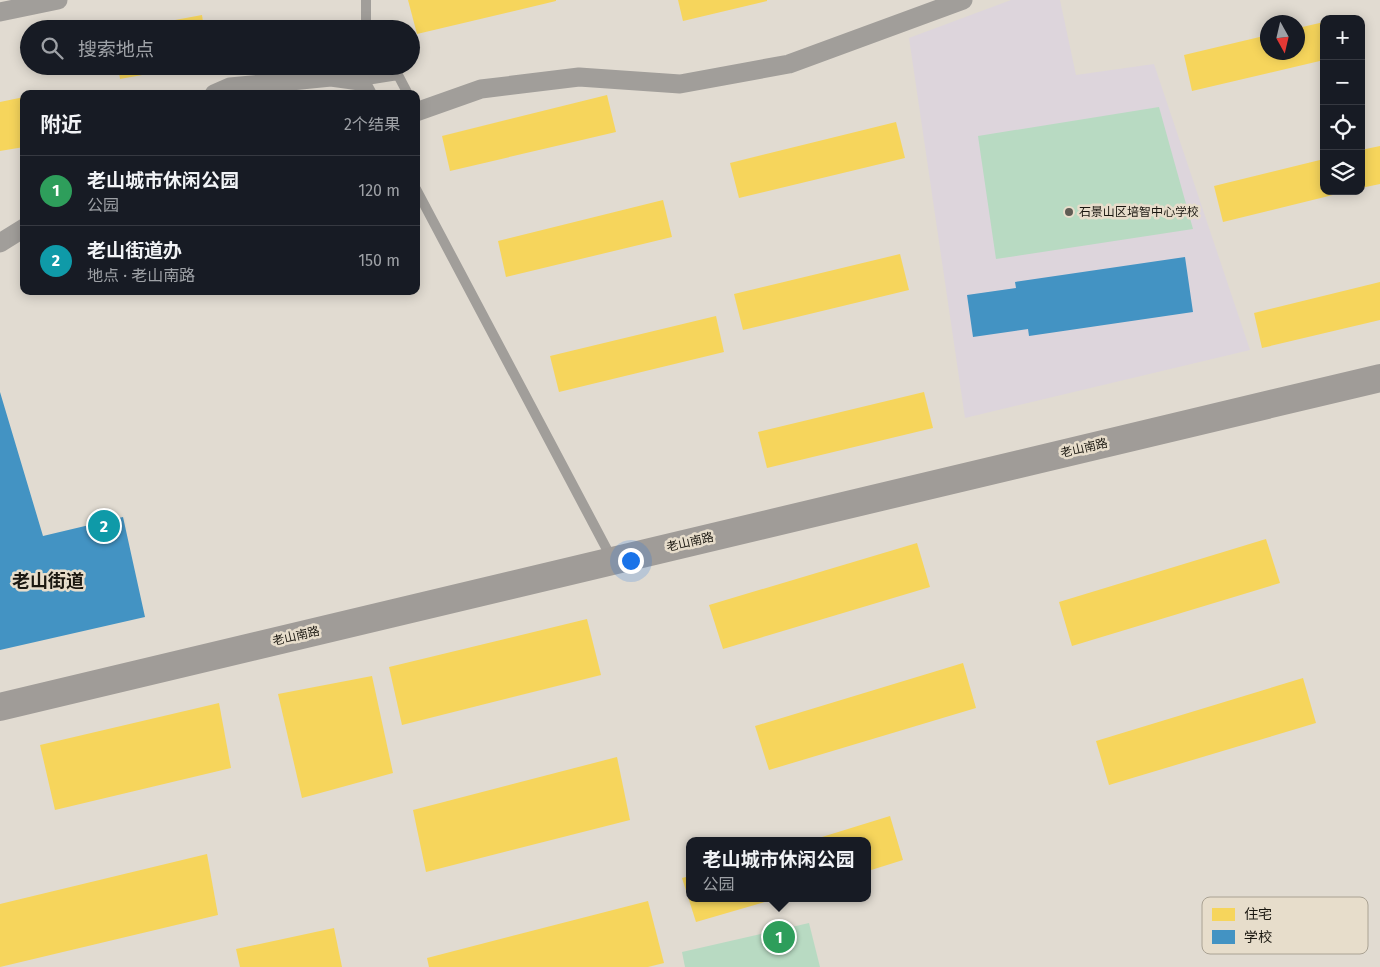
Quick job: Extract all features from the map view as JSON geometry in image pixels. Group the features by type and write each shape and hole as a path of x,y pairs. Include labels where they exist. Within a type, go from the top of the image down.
{"main road":[{"name":"老山南路","path":"0,707 1380,378"}],"street":[{"path":"0,12 58,0"},
{"path":"420,110 481,89 579,77 680,84 790,64 963,0"},
{"path":"223,90 230,87 331,77 363,80"},
{"path":"0,243 20,230"}],"lane":[{"path":"366,0 366,20"},
{"path":"363,80 398,76 406,90"},
{"path":"420,197 613,561"}],"shaded area":[{"name":"石景山区培智中心学校","path":"1011,0 1060,0 1076,75 1154,64 1250,350 965,418 909,38"}],"green space":[{"path":"1159,107 1193,229 996,259 978,136"},
{"path":"809,923 820,967 685,967 682,952"}],"building: 住宅":[{"path":"408,0 556,0 420,33 420,20 413,20"},
{"path":"678,0 767,0 767,1 683,21"},
{"path":"202,15 203,20 175,20"},
{"path":"1320,23 1320,61 1192,91 1184,55 1260,37 1260,60 1305,60 1305,26"},
{"path":"119,75 142,75 120,79"},
{"path":"607,95 616,132 450,171 442,136"},
{"path":"20,98 20,148 0,151 0,102"},
{"path":"896,122 905,158 739,198 730,163"},
{"path":"1380,146 1380,184 1365,187 1365,150"},
{"path":"1320,160 1320,195 1333,195 1223,222 1214,186"},
{"path":"663,200 672,237 506,277 498,241"},
{"path":"900,254 909,290 743,330 734,294"},
{"path":"1380,282 1380,320 1262,348 1254,313"},
{"path":"716,316 724,352 559,392 550,356"},
{"path":"924,392 933,428 767,468 758,432"},
{"path":"1266,539 1280,583 1072,646 1059,602"},
{"path":"917,543 930,587 723,649 709,605"},
{"path":"587,619 601,675 402,725 389,667"},
{"path":"963,663 976,708 769,770 755,726"},
{"path":"372,676 393,773 302,798 278,694"},
{"path":"1303,678 1316,723 1109,785 1096,741"},
{"path":"219,703 231,768 55,810 40,745"},
{"path":"617,757 630,820 426,872 413,810"},
{"path":"890,816 903,860 871,870 871,837 822,837"},
{"path":"207,854 218,915 0,967 0,904"},
{"path":"686,877 686,891 682,878"},
{"path":"648,901 664,963 648,967 429,967 427,958"},
{"path":"690,902 765,902 696,922"},
{"path":"334,928 342,967 240,967 236,949"}],"building: 学校":[{"path":"1185,257 1193,312 1029,336 1028,329 973,337 967,295 1016,288 1015,282"},
{"path":"0,392 43,536 123,517 145,617 0,650"}],"place":[{"name":"石景山区培智中心学校","path":"1069,212"},
{"name":"老山街道办","path":"104,526"},
{"name":"老山城市休闲公园","path":"779,937"}],"district":[{"name":"老山街道","path":"48,581"}]}
